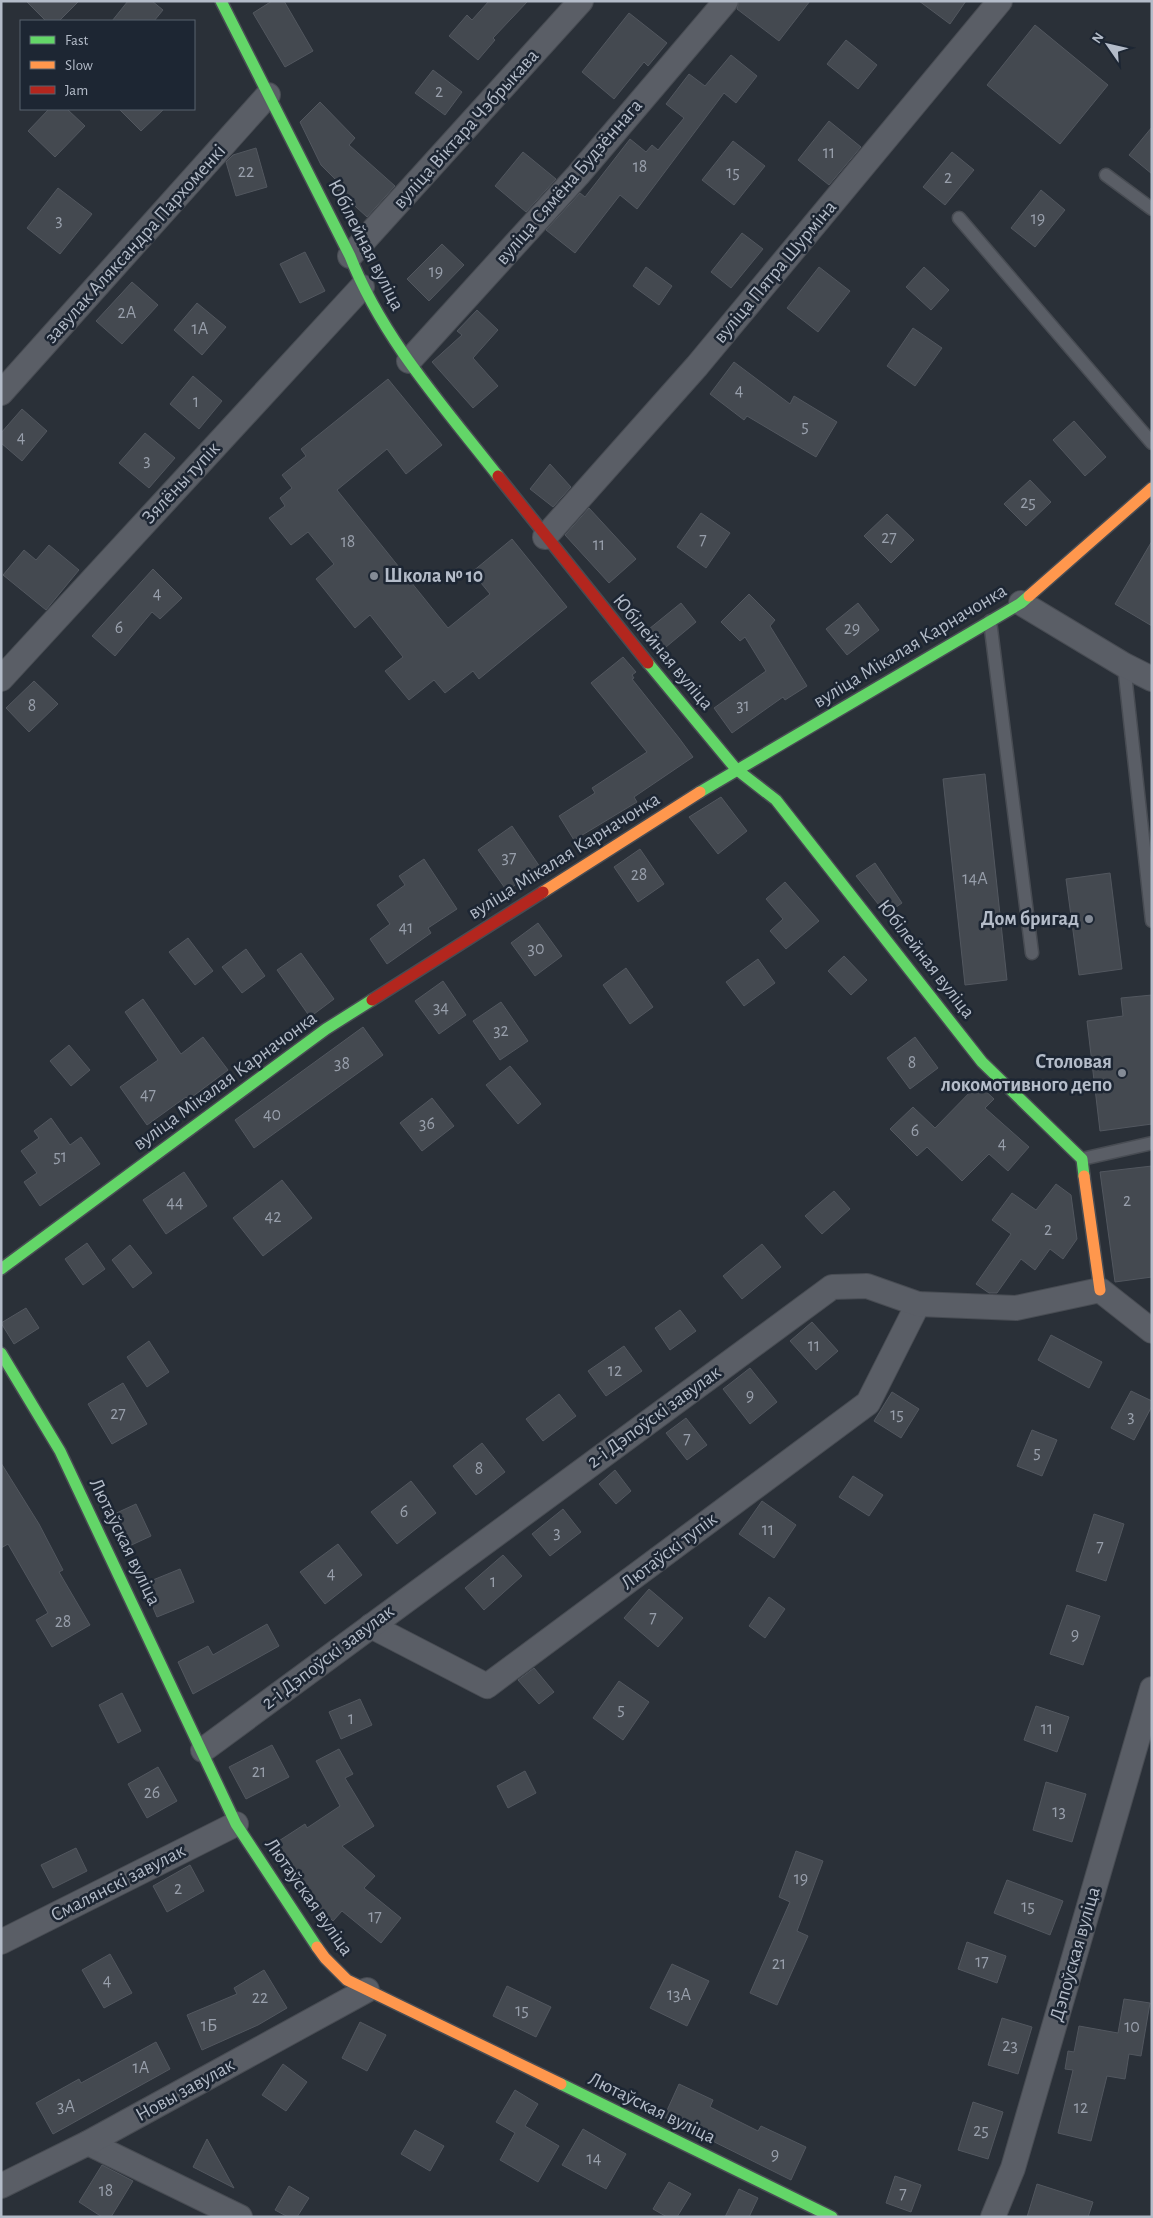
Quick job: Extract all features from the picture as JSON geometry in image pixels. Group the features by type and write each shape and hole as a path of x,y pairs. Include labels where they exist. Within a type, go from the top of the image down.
{"street":[{"name":"Юбілейная вуліца","path":"221,1 350,256 362,287 408,361 545,538 736,769 776,800 982,1062 1082,1159"},
{"name":"вуліца Віктара Чэбрыкава","path":"350,256 581,1"},
{"name":"вуліца Сямёна Будзённага","path":"408,361 578,175 726,1"},
{"name":"вуліца Пятра Шурміна","path":"545,538 696,366 1000,1"},
{"name":"завулак Аляксандра Пархоменкі","path":"1,393 268,95"},
{"name":"Зялёны тупік","path":"1,679 362,287"},
{"name":"вуліца Мікалая Карначонка","path":"1,1269 326,1029 736,769 1020,603 1152,488"},
{"path":"1020,603 1124,665 1152,679"},
{"path":"1082,1159 1100,1290 1152,1331"},
{"name":"2-і Дэпоўскі завулак","path":"203,1750 832,1287 867,1286 918,1304 1016,1308 1100,1290"},
{"name":"Лютаўскі тупік","path":"371,1626 487,1686 868,1403 918,1304"},
{"name":"Лютаўская вуліца","path":"1,1353 60,1451 203,1750 236,1824 325,1958 347,1980 832,2217"},
{"name":"Дэпоўская вуліца","path":"993,2217 1013,2168 1152,1689"},
{"name":"Смалянскі завулак","path":"1,1942 236,1824"},
{"name":"Новы завулак","path":"1,2186 88,2143 367,1990"},
{"path":"88,2143 240,2217"}],"lane":[{"path":"1106,175 1152,208"},
{"path":"959,218 1152,443"},
{"path":"990,622 1032,953"},
{"path":"1124,665 1152,921"},
{"path":"1082,1159 1152,1143"}],"building":[{"path":"26,1 79,1 60,20 45,20"},
{"path":"128,1 152,1 163,10 155,20 113,20"},
{"path":"272,1 284,1 313,51 285,67 253,13"},
{"path":"489,1 528,1 493,38 495,40 478,60 449,36 467,15 472,20"},
{"path":"739,1 810,1 779,41 737,9"},
{"path":"919,1 966,1 950,24"},
{"path":"629,13 667,43 648,66 644,62 614,99 582,72"},
{"path":"1035,25 1108,85 1060,144 987,85"},
{"path":"846,40 877,65 858,89 827,64"},
{"path":"731,55 757,76 736,103 724,93 637,209 620,195 575,253 546,230 580,193 585,197 630,139 646,152 652,145 658,150 684,118 666,104 689,74 705,86"},
{"path":"433,70 462,92 445,115 415,93"},
{"path":"320,102 355,138 349,145 395,186 367,217 332,185 336,180 321,165 300,122"},
{"path":"48,110 68,110 85,126 55,157 28,131"},
{"path":"120,110 163,110 141,131"},
{"path":"829,121 861,147 829,185 798,160"},
{"path":"1152,127 1152,174 1129,155"},
{"path":"733,141 765,166 734,205 702,180"},
{"path":"256,148 267,187 236,196 226,162 233,155"},
{"path":"523,152 556,179 526,212 495,186"},
{"path":"952,152 974,170 945,205 923,187"},
{"path":"58,188 92,214 60,254 27,228"},
{"path":"1041,190 1065,210 1035,247 1011,228"},
{"path":"742,233 763,249 731,288 711,272"},
{"path":"442,244 464,265 429,301 407,279"},
{"path":"305,252 325,291 300,303 280,264"},
{"path":"646,267 672,286 659,305 633,286"},
{"path":"819,267 850,291 818,332 787,308"},
{"path":"924,267 949,290 931,310 906,287"},
{"path":"132,282 158,305 122,344 96,321"},
{"path":"197,303 226,327 202,355 174,330"},
{"path":"477,310 498,330 473,358 498,386 473,408 432,362 462,335 457,331"},
{"path":"913,328 942,348 915,386 887,366"},
{"path":"734,362 790,404 794,396 837,422 816,457 747,416 744,420 710,394"},
{"path":"193,376 222,401 199,429 170,404"},
{"path":"388,379 442,445 406,474 387,449 337,490 448,628 490,594 472,572 512,539 567,607 479,679 473,671 445,693 434,680 409,700 385,671 403,657 370,615 355,628 316,579 334,564 308,532 291,545 269,518 285,506 280,498 292,488 282,475 306,456 301,449"},
{"path":"22,409 47,431 22,461 1,443 1,433"},
{"path":"1074,421 1106,457 1085,476 1053,440"},
{"path":"145,433 175,458 149,488 119,463"},
{"path":"550,464 571,487 553,507 530,489"},
{"path":"1030,480 1051,502 1026,526 1004,504"},
{"path":"589,508 636,559 609,583 565,535"},
{"path":"701,513 730,533 706,568 677,547"},
{"path":"887,514 914,540 891,563 864,536"},
{"path":"1152,541 1152,626 1115,604"},
{"path":"49,545 79,570 46,610 3,575 24,550 36,560"},
{"path":"153,569 182,598 160,619 152,612 115,656 92,636"},
{"path":"749,594 775,620 770,626 807,686 785,700 783,697 732,733 714,708 766,671 745,637 740,641 721,622"},
{"path":"681,603 696,622 660,652 644,633"},
{"path":"858,603 879,630 847,655 826,629"},
{"path":"623,657 636,672 632,675 634,678 632,679 693,757 634,797 637,802 574,840 559,816 595,793 592,788 647,752 591,683"},
{"path":"34,681 58,704 29,732 6,708"},
{"path":"985,774 1007,980 965,985 943,779"},
{"path":"721,797 747,831 718,854 689,817"},
{"path":"512,826 540,867 507,891 478,850"},
{"path":"640,849 664,884 638,902 614,867"},
{"path":"424,859 457,909 428,928 431,933 387,964 370,939 390,924 377,905 405,885 399,876"},
{"path":"875,863 902,903 886,914 856,876"},
{"name":"Дом бригад","path":"1110,873 1122,969 1079,975 1066,879"},
{"path":"785,882 819,921 786,949 770,931 783,919 766,899"},
{"path":"538,923 562,956 535,976 511,943"},
{"path":"188,938 213,971 195,985 169,952"},
{"path":"246,949 265,976 242,993 222,967"},
{"path":"301,953 334,999 310,1017 277,970"},
{"path":"844,956 867,980 851,995 828,971"},
{"path":"758,959 775,983 744,1006 726,982"},
{"path":"626,968 653,1007 630,1024 603,985"},
{"path":"443,981 466,1015 439,1034 415,1001"},
{"name":"Столовая локомотивного депо","path":"1152,995 1152,1124 1100,1131 1087,1021 1123,1016 1121,998"},
{"path":"143,999 181,1054 203,1037 228,1070 188,1100 186,1097 147,1125 120,1087 158,1060 125,1012"},
{"path":"501,1002 528,1041 500,1060 473,1021"},
{"path":"363,1027 383,1055 254,1148 235,1120"},
{"path":"915,1037 938,1068 910,1089 887,1058"},
{"path":"69,1045 90,1070 71,1086 50,1061"},
{"path":"510,1066 541,1104 518,1124 486,1085"},
{"path":"978,1084 994,1099 985,1108 1029,1147 1008,1171 989,1154 962,1181 927,1147 917,1156 890,1129 913,1107 935,1128"},
{"path":"432,1098 454,1126 422,1151 400,1123"},
{"path":"51,1118 70,1145 81,1137 100,1164 40,1206 24,1182 37,1173 21,1151 39,1138 34,1131"},
{"path":"1152,1166 1152,1277 1115,1282 1100,1172"},
{"path":"184,1172 207,1206 166,1234 143,1200"},
{"path":"282,1180 312,1218 263,1256 233,1218"},
{"path":"1056,1184 1071,1195 1077,1239 1063,1259 1050,1249 1035,1270 1021,1259 997,1293 989,1293 976,1284 1011,1234 992,1220 1012,1193 1036,1210"},
{"path":"834,1191 850,1209 822,1234 805,1216"},
{"path":"87,1243 105,1269 83,1285 65,1259"},
{"path":"762,1244 781,1267 742,1299 723,1276"},
{"path":"130,1245 152,1273 133,1288 112,1260"},
{"path":"26,1308 39,1328 14,1344 1,1323"},
{"path":"680,1310 696,1331 670,1350 655,1328"},
{"path":"812,1322 838,1351 816,1370 790,1341"},
{"path":"1051,1335 1102,1362 1089,1388 1038,1360"},
{"path":"149,1341 169,1372 147,1387 127,1357"},
{"path":"624,1346 642,1371 606,1396 588,1371"},
{"path":"750,1368 777,1402 750,1424 723,1389"},
{"path":"123,1383 147,1424 112,1444 88,1404"},
{"path":"1131,1391 1152,1401 1152,1406 1134,1440 1111,1428"},
{"path":"892,1392 919,1409 901,1438 874,1421"},
{"path":"559,1394 576,1416 543,1441 526,1419"},
{"path":"686,1418 707,1445 687,1460 666,1433"},
{"path":"1032,1430 1057,1440 1042,1476 1017,1466"},
{"path":"482,1443 505,1472 476,1495 453,1466"},
{"path":"1,1463 39,1524 63,1570 59,1572 90,1625 52,1647 36,1620 48,1613 8,1544 1,1548"},
{"path":"615,1470 631,1491 616,1504 599,1484"},
{"path":"853,1476 883,1495 869,1516 839,1497"},
{"path":"411,1481 436,1513 397,1544 371,1512"},
{"path":"762,1501 796,1525 774,1558 739,1534"},
{"path":"136,1504 151,1536 125,1548 110,1516"},
{"path":"563,1509 581,1532 550,1556 532,1534"},
{"path":"1094,1514 1124,1524 1106,1581 1076,1571"},
{"path":"338,1544 362,1575 325,1604 300,1572"},
{"path":"503,1555 522,1576 484,1610 465,1588"},
{"path":"180,1569 194,1602 157,1617 143,1584"},
{"path":"649,1589 683,1618 658,1647 624,1618"},
{"path":"769,1597 785,1609 765,1638 749,1626"},
{"path":"1067,1605 1100,1616 1083,1665 1050,1654"},
{"path":"267,1624 279,1646 193,1694 178,1662 208,1646 213,1655"},
{"path":"534,1668 554,1692 539,1704 518,1680"},
{"path":"619,1681 649,1702 623,1740 593,1718"},
{"path":"122,1693 141,1731 118,1743 99,1705"},
{"path":"360,1699 372,1725 341,1739 329,1712"},
{"path":"1036,1706 1069,1717 1057,1752 1024,1740"},
{"path":"272,1745 289,1777 246,1799 229,1767"},
{"path":"339,1749 353,1774 345,1778 374,1826 342,1846 375,1876 364,1888 401,1918 381,1943 342,1911 333,1921 297,1888 271,1846 305,1824 307,1828 340,1806 316,1761"},
{"path":"158,1767 177,1801 147,1818 128,1784"},
{"path":"525,1771 536,1793 508,1808 497,1786"},
{"path":"1046,1782 1086,1794 1072,1842 1033,1830"},
{"path":"76,1848 87,1871 53,1888 41,1865"},
{"path":"796,1851 823,1861 797,1931 808,1936 777,2005 750,1993 790,1902 779,1897"},
{"path":"190,1865 204,1891 167,1912 153,1886"},
{"path":"1007,1880 1063,1901 1050,1935 994,1913"},
{"path":"967,1942 1006,1956 997,1983 958,1969"},
{"path":"110,1954 132,1993 104,2008 82,1970"},
{"path":"672,1964 709,1981 687,2026 650,2008"},
{"path":"264,1970 287,2008 258,2025 202,2050 187,2015 237,1994 234,1988"},
{"path":"507,1986 551,2007 536,2037 493,2016"},
{"path":"1124,1999 1150,2003 1141,2056 1129,2054 1125,2079 1107,2076 1091,2141 1058,2133 1073,2070 1065,2069 1068,2051 1074,2052 1079,2026 1118,2033"},
{"path":"1002,2018 1032,2027 1018,2074 988,2065"},
{"path":"360,2022 386,2035 367,2071 342,2058"},
{"path":"156,2042 170,2069 53,2134 36,2103 79,2079 81,2083"},
{"path":"283,2064 307,2082 286,2111 262,2095"},
{"path":"679,2084 713,2100 710,2107 758,2131 761,2126 806,2147 791,2180 664,2117"},
{"path":"515,2090 538,2104 525,2126 559,2146 538,2182 500,2160 515,2133 496,2122"},
{"path":"973,2102 1003,2112 988,2159 958,2150"},
{"path":"583,2129 626,2154 606,2189 562,2165"},
{"path":"415,2130 444,2146 430,2171 401,2154"},
{"path":"207,2139 234,2188 193,2167"},
{"path":"102,2165 133,2181 111,2217 102,2217 79,2202"},
{"path":"895,2176 921,2185 911,2212 886,2203"},
{"path":"669,2182 691,2194 677,2217 667,2217 653,2209"},
{"path":"1037,2184 1093,2202 1088,2217 1027,2217"},
{"path":"289,2186 309,2198 297,2217 288,2217 275,2210"},
{"path":"739,2189 758,2198 749,2217 725,2217"}],"traffic: fast":[{"path":"221,1 379,315 416,371 498,476"},
{"path":"700,792 1021,603 1029,596"},
{"path":"648,663 736,769 776,800 982,1062 1082,1159 1084,1176"},
{"path":"1,1269 326,1029 372,1000"},
{"path":"1,1353 60,1451 236,1824 317,1947"},
{"path":"561,2084 832,2217"}],"traffic: slow":[{"path":"1029,596 1152,488"},
{"path":"543,892 700,792"},
{"path":"1084,1176 1100,1290"},
{"path":"317,1947 347,1980 561,2084"}],"traffic: jam":[{"path":"498,476 648,663"},
{"path":"372,1000 543,892"}],"place":[{"name":"Школа № 10","path":"374,576"},
{"name":"Дом бригад","path":"1089,919"},
{"name":"Столовая локомотивного депо","path":"1122,1073"}]}
